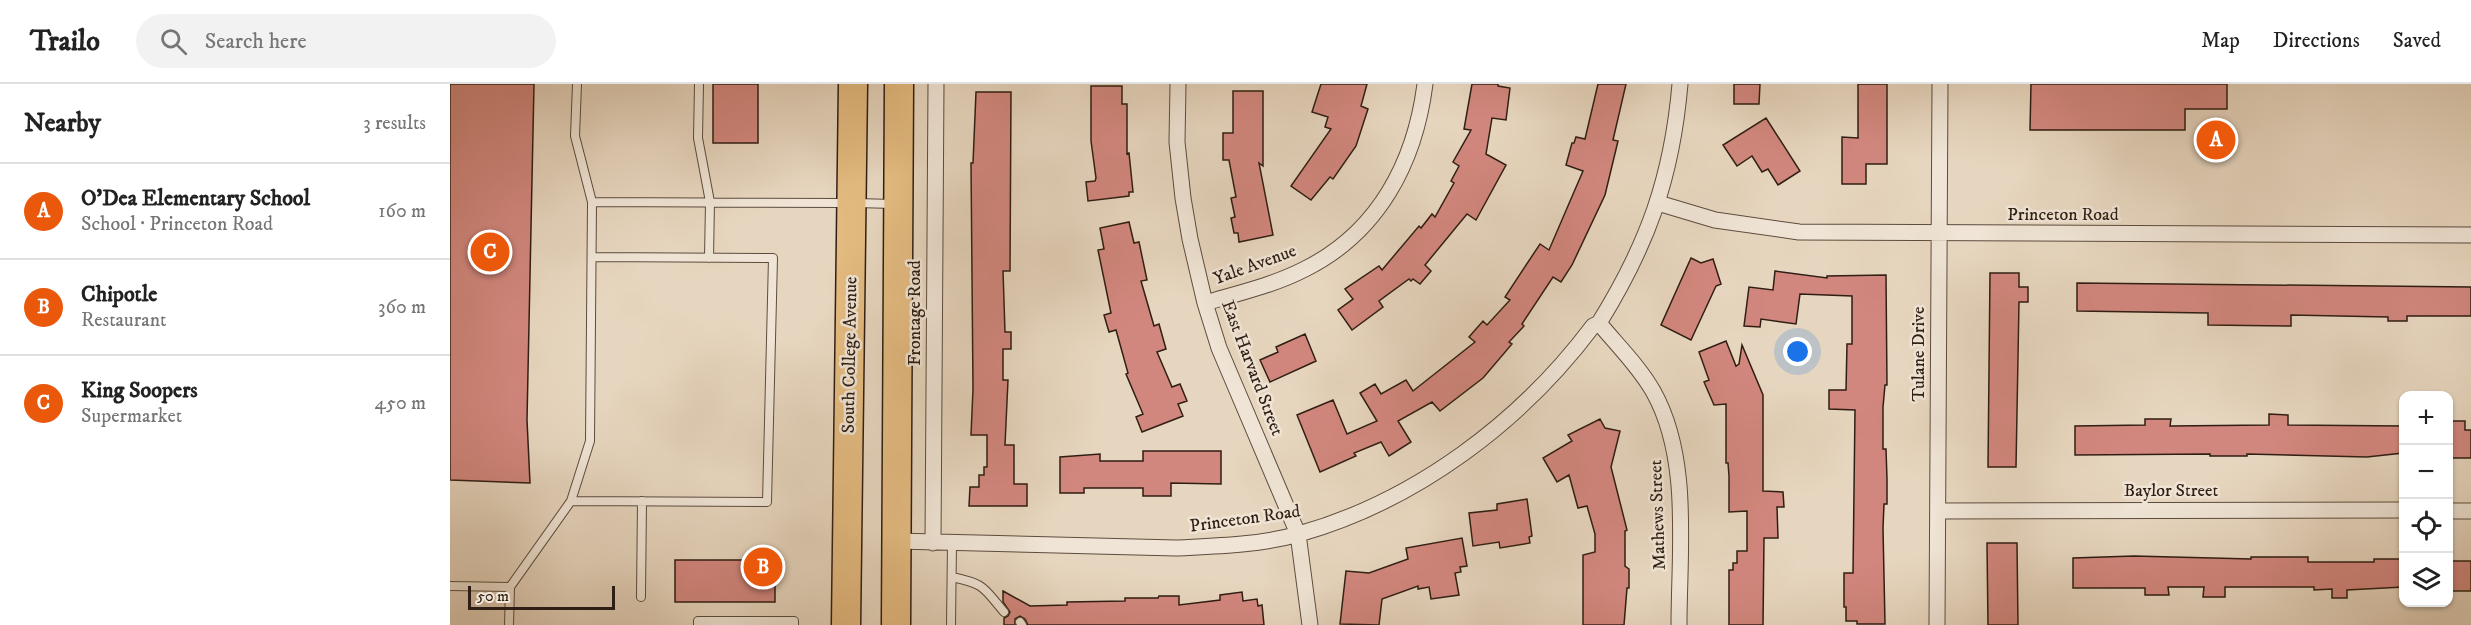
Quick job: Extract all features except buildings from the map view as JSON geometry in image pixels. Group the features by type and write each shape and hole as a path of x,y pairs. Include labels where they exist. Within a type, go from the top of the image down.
{"highway":[{"name":"South College Avenue","path":"846,625 853,84"},
{"path":"896,625 898,84"}],"street":[{"name":"Frontage Road","path":"933,543 936,84"},
{"name":"East Harvard Street","path":"1178,84 1177,142 1183,198 1205,303 1219,348 1298,534 1310,625"},
{"name":"Yale Avenue","path":"1205,303 1278,281 1307,268 1340,247 1358,231 1376,211 1396,181 1411,149 1420,120 1425,84"},
{"path":"1599,323 1625,281 1658,203 1672,147 1680,84"},
{"name":"Tulane Drive","path":"1937,625 1940,84"},
{"name":"Princeton Road","path":"1658,203 1714,220 1750,227 1799,232 2471,235"},
{"name":"Princeton Road","path":"896,542 1176,548 1210,547 1298,534 1349,516 1395,495 1431,475 1481,441 1542,386 1593,326 1599,323"},
{"name":"Mathews Street","path":"1599,323 1636,364 1654,392 1668,422 1675,447 1680,480 1679,625"},
{"name":"Baylor Street","path":"1938,511 2399,510"},
{"path":"2453,511 2471,511"}],"lane":[{"path":"509,625 510,587 571,501 590,441 592,202 575,136 577,84"},
{"path":"699,84 698,138 710,202 710,258"},
{"path":"592,202 898,204"},
{"path":"571,501 767,502 773,258 592,257"},
{"path":"641,597 642,501"},
{"path":"951,625 952,543"},
{"path":"952,577 976,582 983,586 1004,612"},
{"path":"450,586 510,587"},
{"path":"698,625 698,621 794,621 794,625"}],"place":[{"name":"O'Dea Elementary School","path":"2216,140"},
{"name":"King Soopers","path":"490,252"},
{"name":"Chipotle","path":"763,567"}]}
